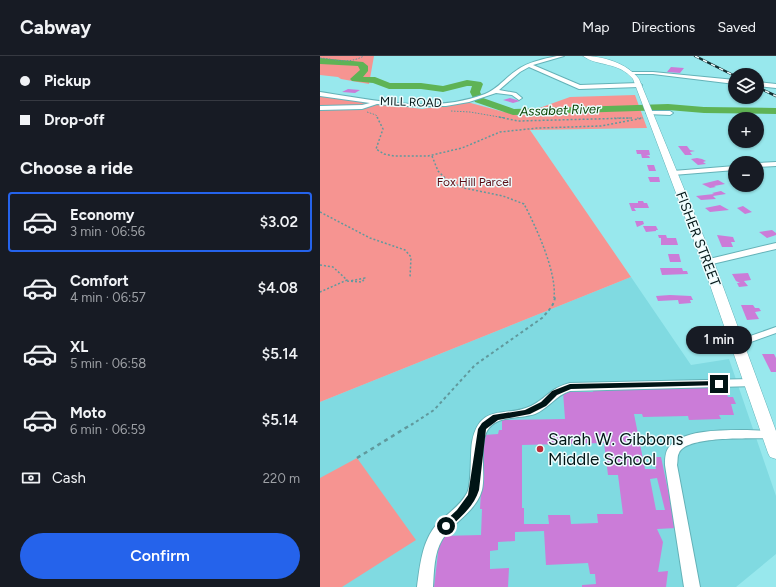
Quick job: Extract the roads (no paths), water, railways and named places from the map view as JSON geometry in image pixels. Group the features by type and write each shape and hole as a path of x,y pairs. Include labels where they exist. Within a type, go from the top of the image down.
{"main road":[{"path":"586,56 621,67 631,73"},
{"name":"FISHER STREET","path":"631,73 639,85 708,262 776,453"}],"street":[{"name":"MILL ROAD","path":"320,94 379,102 421,105 467,100 494,92 519,70 529,65 562,56"},
{"path":"529,65 579,87 639,85"},
{"path":"631,73 653,73 728,81"},
{"path":"764,85 776,86"},
{"path":"494,92 514,94 519,98"},
{"path":"320,108 369,106 379,102"},
{"path":"648,111 670,113"},
{"path":"764,165 776,164"},
{"path":"673,173 728,169"},
{"path":"708,262 776,246"},
{"path":"737,344 776,330"},
{"path":"425,587 431,550 437,536 460,512 472,497 475,490 480,436 485,425 496,417 534,410 544,404 554,393 570,387 751,383"},
{"path":"692,587 671,465 673,450 679,443 698,437 769,434"}],"waterway":[{"name":"Assabet River","path":"320,61 360,64 364,66 364,71 355,79 375,80 389,86 421,86 443,89 467,83 478,84 475,92 479,100 513,112 668,107 704,110 776,111"}],"railway":[{"path":"695,56 728,72"},
{"path":"764,90 776,96"}],"place":[{"name":"Sarah W. Gibbons Middle School","path":"540,449"}],"park label":[{"name":"Fox Hill Parcel","path":"474,182"}]}
